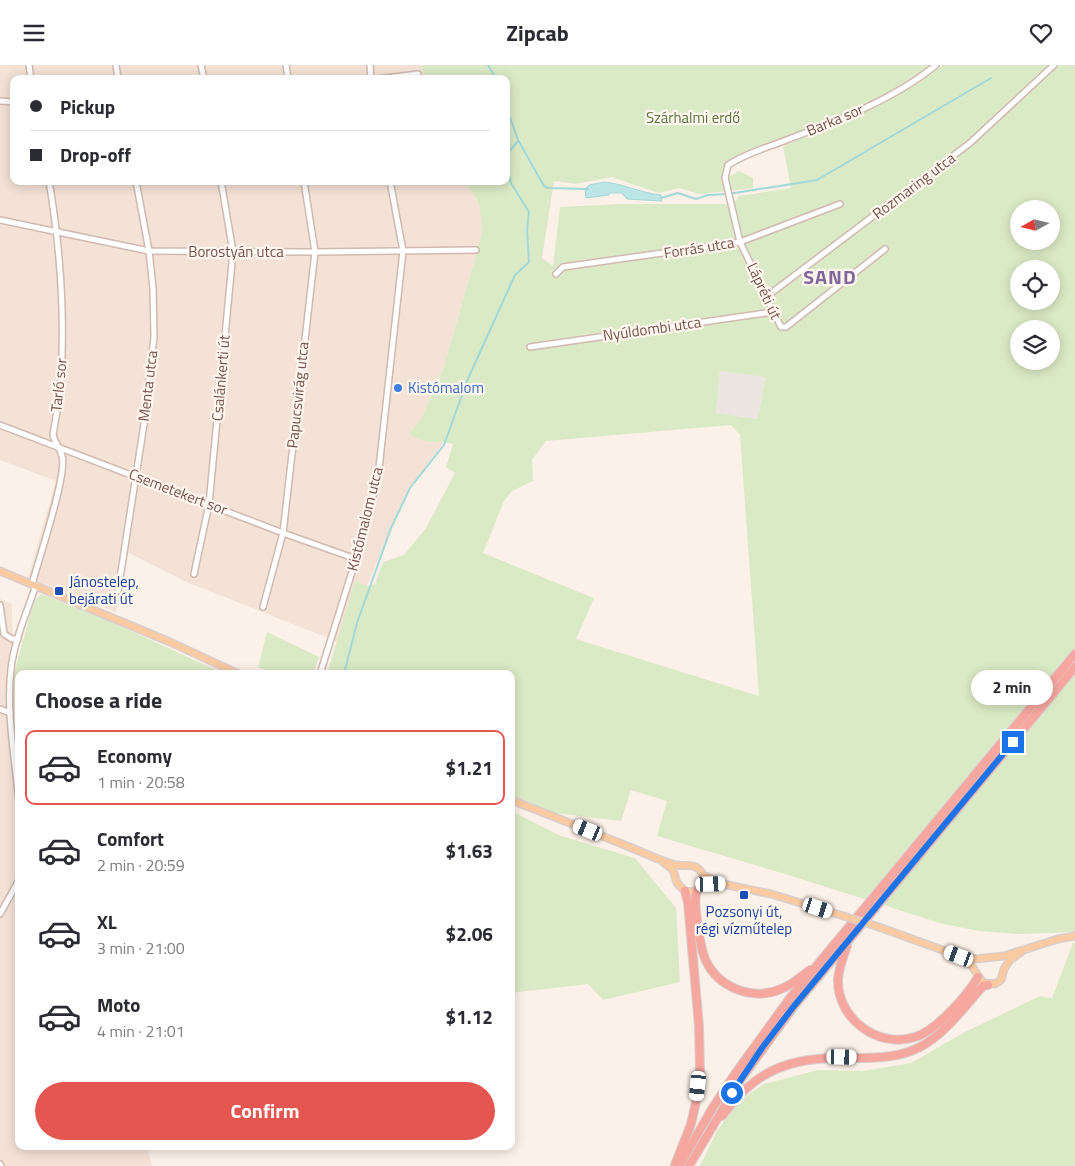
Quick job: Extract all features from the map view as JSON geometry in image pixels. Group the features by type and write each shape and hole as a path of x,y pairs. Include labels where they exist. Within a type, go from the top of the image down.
{"highway":[{"path":"679,1166 712,1109 752,1049 819,963 1075,654"},
{"path":"689,1166 762,1048 852,935 1075,667"},
{"path":"699,888 696,902 702,950 712,970 725,983 738,990 750,993 771,993 790,985 819,963"},
{"path":"675,1166 691,1124 700,1074 699,1027 688,903 685,891"},
{"path":"852,935 840,968 839,990 846,1009 852,1018 864,1030 875,1035 888,1039 902,1040 927,1032 946,1016 978,974"},
{"path":"709,1131 748,1086 778,1067 794,1062 828,1057 886,1057 902,1054 920,1047 947,1027 983,986 988,985"}],"main road":[{"path":"0,571 170,642 230,670"},
{"path":"515,802 626,844 659,859 676,865 694,866 703,875 723,884 771,894 837,914 959,956 994,958 1021,952 1058,939 1075,936"},
{"path":"659,859 672,870 677,883 685,891 689,892 699,888 723,884"},
{"path":"676,878 679,869 685,866"},
{"path":"699,888 703,883 703,875"},
{"path":"1004,969 1021,952"},
{"path":"959,956 972,966 984,983 988,985 998,983 1004,975 1001,962 994,958"},
{"path":"978,974 979,963 986,958"}],"street":[{"name":"Barka sor","path":"728,165 736,159 809,131 876,102 904,88 936,65"},
{"name":"Rozmaring utca","path":"766,297 970,143 1054,65"},
{"path":"410,75 418,74"},
{"name":"Lápréti út","path":"728,165 725,178 740,242 779,325 784,328 885,249"},
{"name":"Tarló sor","path":"15,762 10,713 11,668 34,585 63,466 62,456 55,444 53,435 61,380 62,324 58,231 50,185"},
{"name":"Menta utca","path":"118,591 149,388 154,337 153,288 149,251 137,185"},
{"name":"Csalánkerti út","path":"194,574 209,504 232,252 222,185"},
{"name":"Papucsvirág utca","path":"263,607 283,533 314,252 305,185"},
{"name":"Kistómalom utca","path":"321,670 356,559 378,477 403,251 391,185"},
{"name":"Forrás utca","path":"556,274 563,267 740,242 840,204"},
{"name":"Borostyán utca","path":"0,219 149,251 314,252 476,250"},
{"name":"Nyúldombi utca","path":"530,347 773,312"},
{"name":"Csemetekert sor","path":"0,425 356,559"},
{"path":"0,605 4,633 12,639 18,639"},
{"path":"0,709 10,713"},
{"path":"0,915 15,887"}],"shaded area":[{"path":"0,65 421,65 424,75 10,75 10,185 467,185 474,193 481,213 482,233 444,367 421,419 409,433 425,441 444,442 405,495 367,586 355,582 338,642 189,583 127,552 116,612 28,578 56,481 0,460"},
{"path":"720,370 765,376 758,419 716,413"},
{"path":"0,599 12,604 15,700 15,1150 148,1150 152,1166 0,1166"}],"green space":[{"name":"Szárhalmi erdő","path":"421,65 931,65 886,94 834,118 727,161 723,168 722,181 739,171 753,178 753,188 699,194 679,188 659,193 611,177 576,184 554,181 542,258 553,266 560,207 620,204 733,204 739,196 791,188 783,146 875,107 917,84 943,65 1075,65 1075,932 1019,934 979,931 943,924 657,836 667,801 631,790 621,821 554,813 515,798 515,670 328,670 355,581 367,586 375,584 383,562 404,555 426,528 455,473 446,467 453,444 424,441 413,437 409,433 421,419 444,367 482,233 481,217 476,199 466,185 510,185 510,75 424,75","holes":["720,371 765,377 758,419 716,413","731,425 740,435 759,696 576,639 594,598 483,553 504,501 512,491 533,481 532,460 546,441"]},
{"path":"41,594 107,620 216,670 15,670 15,700 13,677 34,601"},
{"path":"267,632 319,657 314,670 265,670 258,667"},
{"path":"515,813 561,836 635,858 676,908 680,982 603,1000 588,984 515,993"},
{"path":"1073,943 1075,943 1075,1166 700,1166 717,1131 739,1101 764,1084 818,1070 863,1071 911,1063 965,1032 1040,996 1052,998"}],"water":[{"path":"604,182 661,195 662,201 627,199 622,193 609,193 609,195 586,198 585,189 589,185"}],"waterway":[{"path":"488,65 494,75"},
{"path":"661,198 678,193 696,199 708,195 728,194 817,180 991,78"},
{"path":"510,117 518,140 544,186 548,188 588,189"},
{"path":"510,150 518,141"},
{"path":"345,670 357,623 391,528 410,488 444,445 467,381 515,275 529,262 527,230 529,212 510,178"}],"place":[{"name":"Kistómalom","path":"398,388"},
{"name":"Jánostelep, bejárati út","path":"59,591"},
{"name":"Pozsonyi út, régi vízműtelep","path":"744,895"}],"district":[{"name":"SAND","path":"830,277"}],"route":[{"path":"732,1093 762,1048 794,1006 1013,742"}]}
